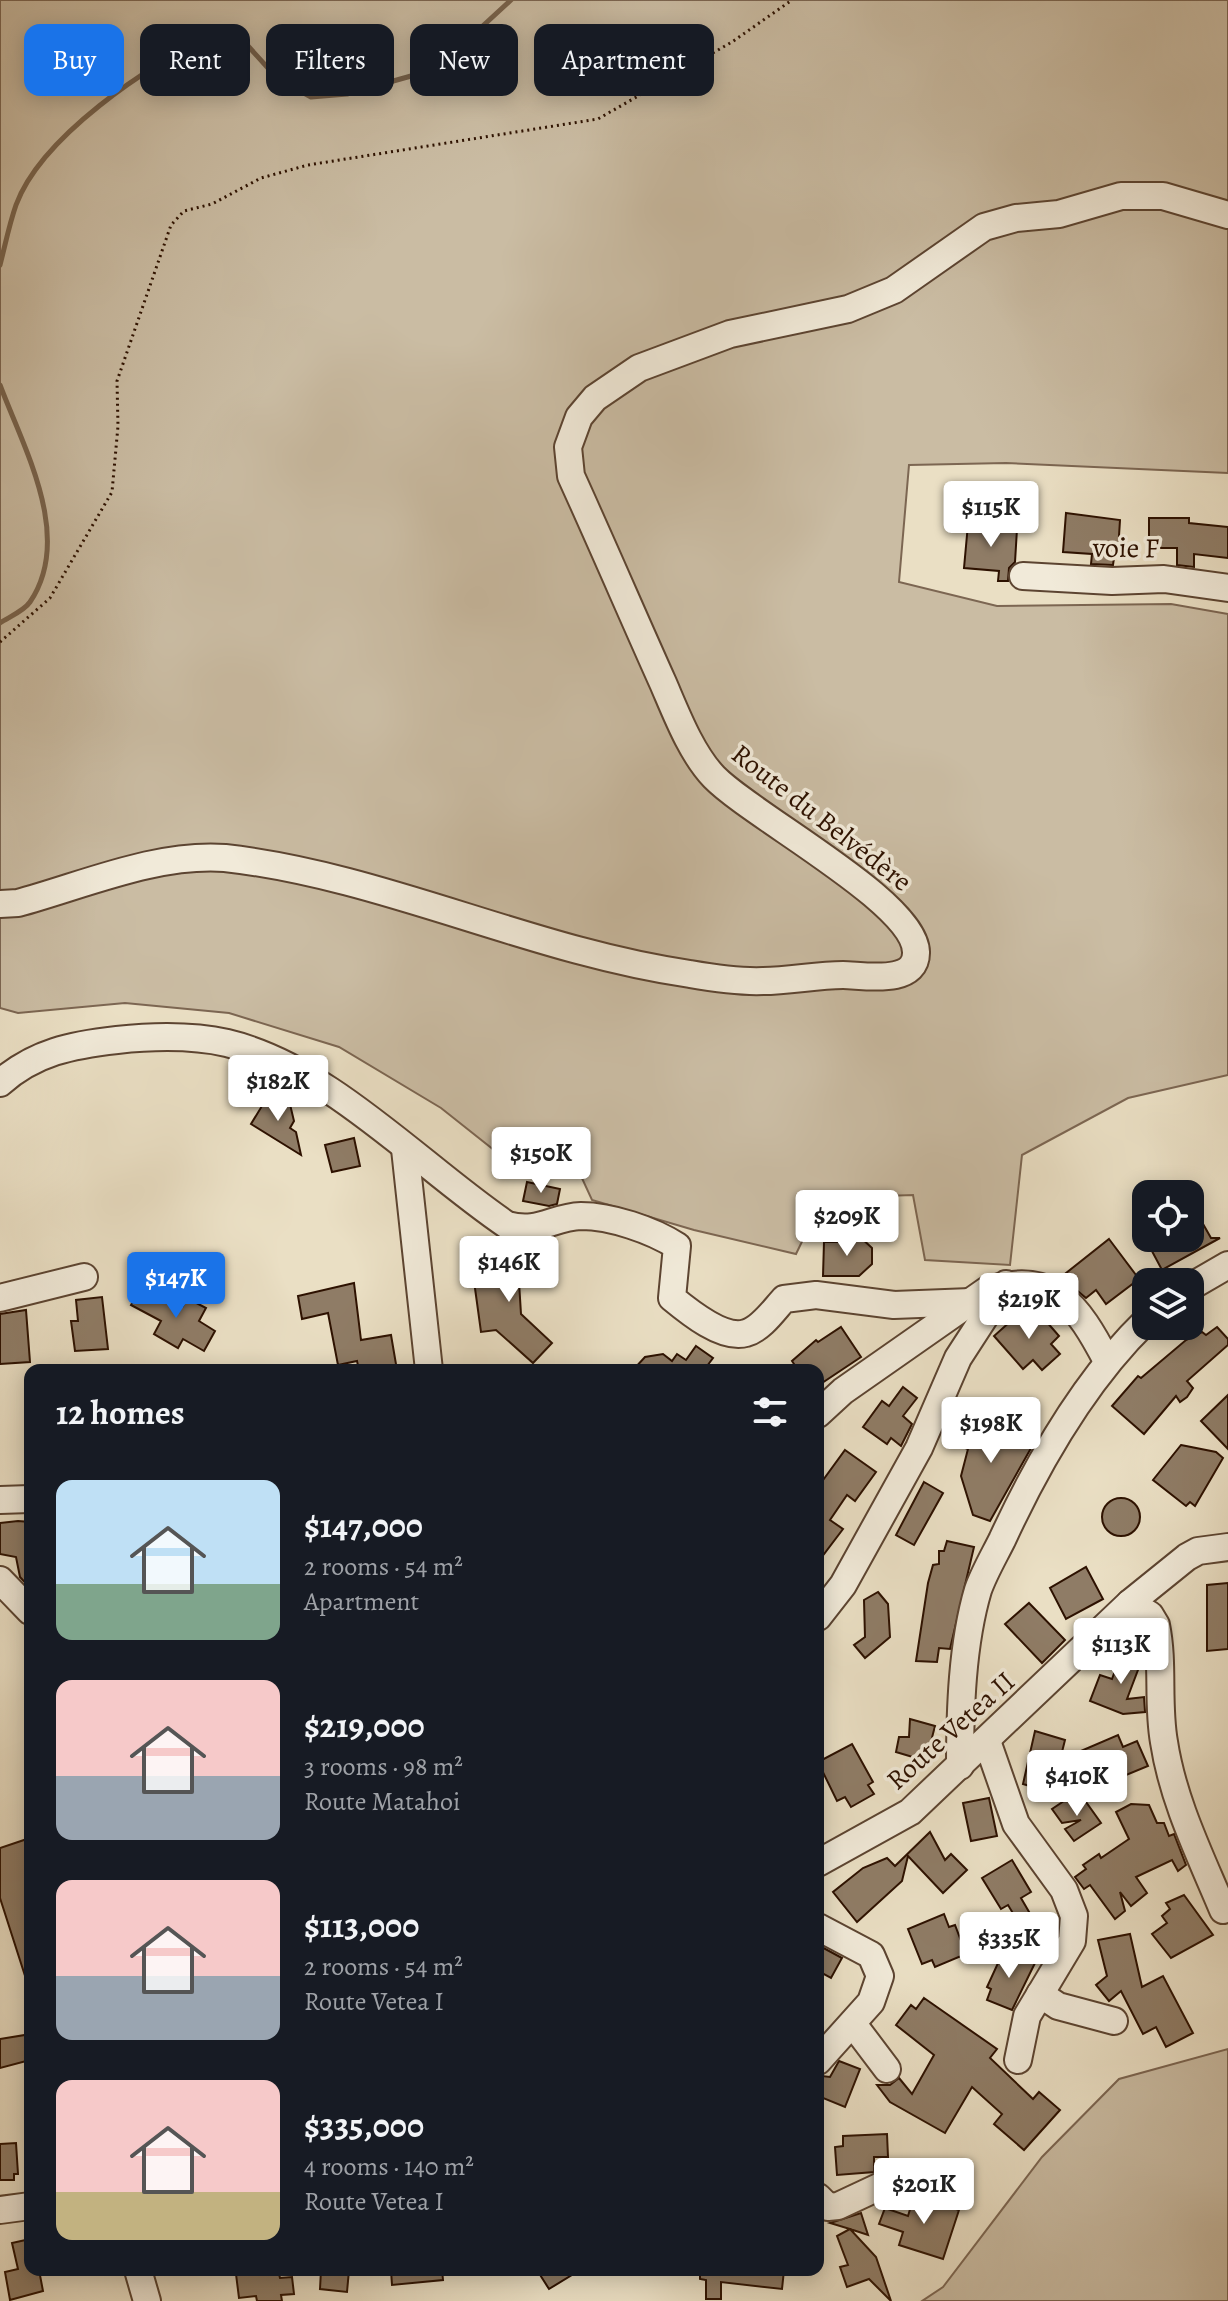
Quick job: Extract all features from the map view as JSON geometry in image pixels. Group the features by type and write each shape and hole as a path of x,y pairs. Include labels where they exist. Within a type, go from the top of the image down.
{"street":[{"name":"Route du Belvédère","path":"0,904 18,903 160,863 197,856 225,858 389,891 534,939 690,974 761,981 841,975 891,977 909,969 917,956 913,934 892,912 824,856 771,824 712,775 676,711 571,476 568,447 579,417 595,398 639,368 730,334 848,309 894,290 984,227 1016,218 1059,214 1121,196 1163,196 1228,215"},
{"name":"voie F","path":"1023,576 1112,581 1164,579 1228,588"},
{"path":"0,1083 29,1060 82,1043 170,1037 228,1043 295,1070 363,1115 507,1225 525,1230 580,1216 661,1235 677,1246 672,1298 727,1332 746,1334 765,1320 784,1299 816,1295 894,1305 971,1302"},
{"path":"405,1149 428,1364"},
{"path":"1204,1279 1228,1265"},
{"path":"0,1298 84,1277"},
{"path":"824,1408 843,1391 986,1291 1006,1284 1033,1282 1061,1296 1086,1324 1107,1361"},
{"path":"824,1609 843,1585 919,1448 958,1358 1006,1284"},
{"path":"960,1766 960,1698 978,1590 1022,1497 1107,1361 1132,1335"},
{"path":"0,1500 24,1499"},
{"name":"Route Vetea II","path":"824,1860 910,1812 1130,1603 1187,1557 1198,1551 1228,1547"},
{"path":"0,1580 24,1605"},
{"path":"1130,1603 1150,1615 1156,1625 1160,1714 1168,1765 1196,1850 1223,1910"},
{"path":"987,1741 1016,1824 1064,1890 1074,1916 1072,1941 1027,2016 1018,2060"},
{"path":"824,1930 861,1947 877,1965 880,1987 853,2024 824,2055"},
{"path":"1040,1994 1058,2006 1114,2021"},
{"path":"853,2024 887,2069"},
{"path":"824,2203 828,2207 838,2206 900,2177"},
{"path":"0,2210 24,2207"},
{"path":"140,2276 147,2301"}],"path":[{"path":"0,642 58,587 112,492 118,426 117,381 171,225 184,211 212,204 261,178 308,165 598,119 732,42 792,0"}],"shaded area":[{"path":"0,0 1228,0 1228,473 1006,463 909,465 899,582 997,606 1171,604 1228,614 1228,1075 1128,1098 1022,1155 1010,1265 925,1260 913,1195 823,1198 796,1254 694,1230 592,1200 575,1163 499,1154 441,1108 339,1047 229,1013 125,1003 18,1013 0,1008"},
{"path":"1228,2049 1228,2301 922,2301 943,2287 1042,2157 1119,2079"}],"building":[{"path":"1066,513 1120,520 1119,536 1124,536 1122,558 1114,558 1113,565 1091,564 1092,554 1063,552"},
{"path":"1149,518 1189,518 1189,523 1228,527 1228,558 1194,554 1194,567 1177,565 1177,548 1149,548"},
{"path":"968,524 1017,529 1015,562 1009,568 1008,581 998,581 999,571 964,568"},
{"path":"268,1096 283,1105 288,1096 294,1121 290,1128 296,1132 301,1155 251,1124"},
{"path":"354,1138 360,1166 332,1172 325,1145"},
{"path":"527,1182 560,1189 557,1204 549,1206 523,1201"},
{"path":"1204,1226 1211,1238 1220,1238 1204,1247"},
{"path":"859,1236 872,1248 872,1264 859,1276 823,1276 824,1242 853,1242"},
{"path":"1109,1239 1132,1270 1132,1284 1106,1304 1096,1290 1086,1298 1061,1277"},
{"path":"511,1242 534,1255 519,1282 521,1314 552,1343 533,1363 496,1330 481,1332 474,1281 489,1279"},
{"path":"1152,1252 1195,1252 1166,1268 1161,1268"},
{"path":"354,1283 361,1340 391,1335 396,1364 358,1364 357,1361 338,1364 328,1313 302,1319 298,1296"},
{"path":"141,1287 177,1307 178,1304 183,1306 187,1298 206,1308 199,1321 215,1331 204,1351 183,1339 178,1348 154,1334 161,1321 131,1305"},
{"path":"102,1297 108,1349 75,1351 71,1321 78,1321 76,1300"},
{"path":"26,1310 30,1362 0,1364 0,1314"},
{"path":"1022,1311 1031,1320 1039,1313 1059,1336 1051,1344 1060,1354 1042,1370 1033,1360 1023,1369 994,1336"},
{"path":"841,1327 861,1357 824,1382 824,1364 794,1364 792,1361 816,1340 818,1342"},
{"path":"1217,1327 1228,1339 1228,1345 1187,1381 1193,1388 1187,1397 1180,1402 1176,1396 1144,1434 1112,1406 1138,1376 1141,1378 1186,1340 1204,1340 1204,1334"},
{"path":"696,1346 713,1358 708,1364 639,1364 645,1357 663,1354 672,1361 677,1354 686,1360"},
{"path":"903,1387 917,1398 903,1416 912,1424 901,1446 891,1438 887,1444 863,1427 882,1401 889,1406"},
{"path":"1228,1395 1228,1449 1201,1421"},
{"path":"973,1417 998,1433 1018,1430 1035,1441 990,1521 973,1515 961,1476 968,1449 957,1445"},
{"path":"1181,1445 1216,1452 1223,1458 1195,1506 1190,1502 1186,1506 1153,1480"},
{"path":"845,1450 876,1472 855,1501 847,1495 830,1520 843,1529 824,1554 824,1479"},
{"path":"924,1482 943,1493 914,1545 896,1535"},
{"path":"1121,1498 1135,1503 1140,1517 1135,1531 1121,1536 1107,1531 1102,1517 1107,1503"},
{"path":"24,1522 24,1581 20,1577 16,1557 0,1554 0,1523"},
{"path":"947,1541 974,1547 950,1649 939,1648 937,1662 916,1661 928,1583 933,1565 939,1564 939,1551 944,1551"},
{"path":"1086,1567 1103,1599 1066,1619 1050,1588"},
{"path":"1228,1583 1228,1649 1207,1651 1207,1585"},
{"path":"878,1592 888,1604 890,1637 865,1658 854,1645 865,1637 864,1600"},
{"path":"1029,1603 1065,1640 1042,1663 1005,1624"},
{"path":"1124,1646 1144,1654 1127,1699 1144,1697 1145,1712 1123,1714 1090,1701 1100,1675 1112,1679"},
{"path":"910,1719 935,1726 926,1761 896,1752 899,1737 909,1737"},
{"path":"1035,1731 1065,1740 1060,1760 1118,1735 1123,1747 1137,1741 1148,1766 1114,1780 1057,1766 1050,1792 1023,1784"},
{"path":"852,1744 873,1782 868,1785 874,1794 851,1807 845,1797 837,1801 824,1774 824,1759"},
{"path":"989,1798 997,1836 971,1841 963,1803"},
{"path":"1064,1801 1086,1802 1101,1823 1074,1841 1065,1829 1081,1820 1062,1823 1052,1809"},
{"path":"1131,1804 1149,1805 1157,1823 1164,1823 1169,1836 1174,1834 1186,1865 1178,1871 1172,1860 1136,1877 1147,1893 1131,1906 1120,1892 1125,1911 1115,1919 1090,1885 1084,1889 1075,1877 1086,1869 1083,1865 1099,1854 1101,1858 1129,1839 1116,1812"},
{"path":"930,1832 945,1860 951,1854 967,1870 943,1893 908,1856 902,1881 857,1922 833,1892 863,1868 887,1858 895,1866"},
{"path":"24,1840 24,1973 0,1898 0,1848"},
{"path":"1012,1860 1031,1892 1021,1898 1032,1917 1017,1920 1008,1905 1001,1909 982,1878"},
{"path":"1184,1895 1213,1935 1171,1958 1152,1934 1167,1923 1162,1916 1170,1909 1166,1903"},
{"path":"944,1914 949,1927 955,1925 966,1954 935,1967 932,1960 922,1964 908,1929"},
{"path":"1130,1934 1142,1987 1163,1976 1193,2033 1166,2047 1156,2027 1143,2034 1121,1991 1109,2001 1096,1985 1107,1976 1098,1940"},
{"path":"824,1948 842,1958 831,1978 824,1974"},
{"path":"1004,1950 1035,1963 1012,2010 987,2000 991,1989 987,1987"},
{"path":"924,1998 997,2049 990,2058 1033,2099 1039,2092 1060,2110 1024,2150 994,2124 1002,2114 972,2087 945,2133 890,2102 877,2085 890,2085 899,2078 912,2094 934,2055 896,2025 911,2005 916,2009"},
{"path":"24,2035 24,2062 0,2068 0,2039"},
{"path":"839,2061 860,2069 845,2107 824,2098 824,2076 830,2077"},
{"path":"887,2134 888,2157 874,2157 874,2172 837,2175 835,2147 843,2146 843,2136"},
{"path":"16,2143 18,2174 14,2174 14,2180 0,2180 0,2144"},
{"path":"914,2196 959,2210 943,2259 899,2245 903,2232 879,2224 885,2208 908,2216"},
{"path":"861,2213 868,2235 830,2223"},
{"path":"850,2229 876,2257 891,2301 869,2279 847,2287 840,2267 848,2265 837,2236"},
{"path":"24,2240 24,2276 40,2276 43,2291 10,2300 5,2272 18,2269 12,2243"},
{"path":"236,2276 292,2277 294,2294 281,2295 282,2301 257,2301 256,2296 239,2298"},
{"path":"321,2276 348,2276 347,2292 320,2289"},
{"path":"391,2276 443,2276 443,2280 392,2285"},
{"path":"541,2276 570,2276 549,2289"},
{"path":"700,2276 783,2276 782,2289 721,2282 721,2299 706,2299 706,2280 700,2279"}],"waterway":[{"path":"0,265 16,205 29,179 48,154 99,106 186,48 212,35 248,46 277,78 311,97 347,94 436,69 511,0"},
{"path":"0,385 40,493 46,522 47,550 42,577 30,602 0,623"}]}
